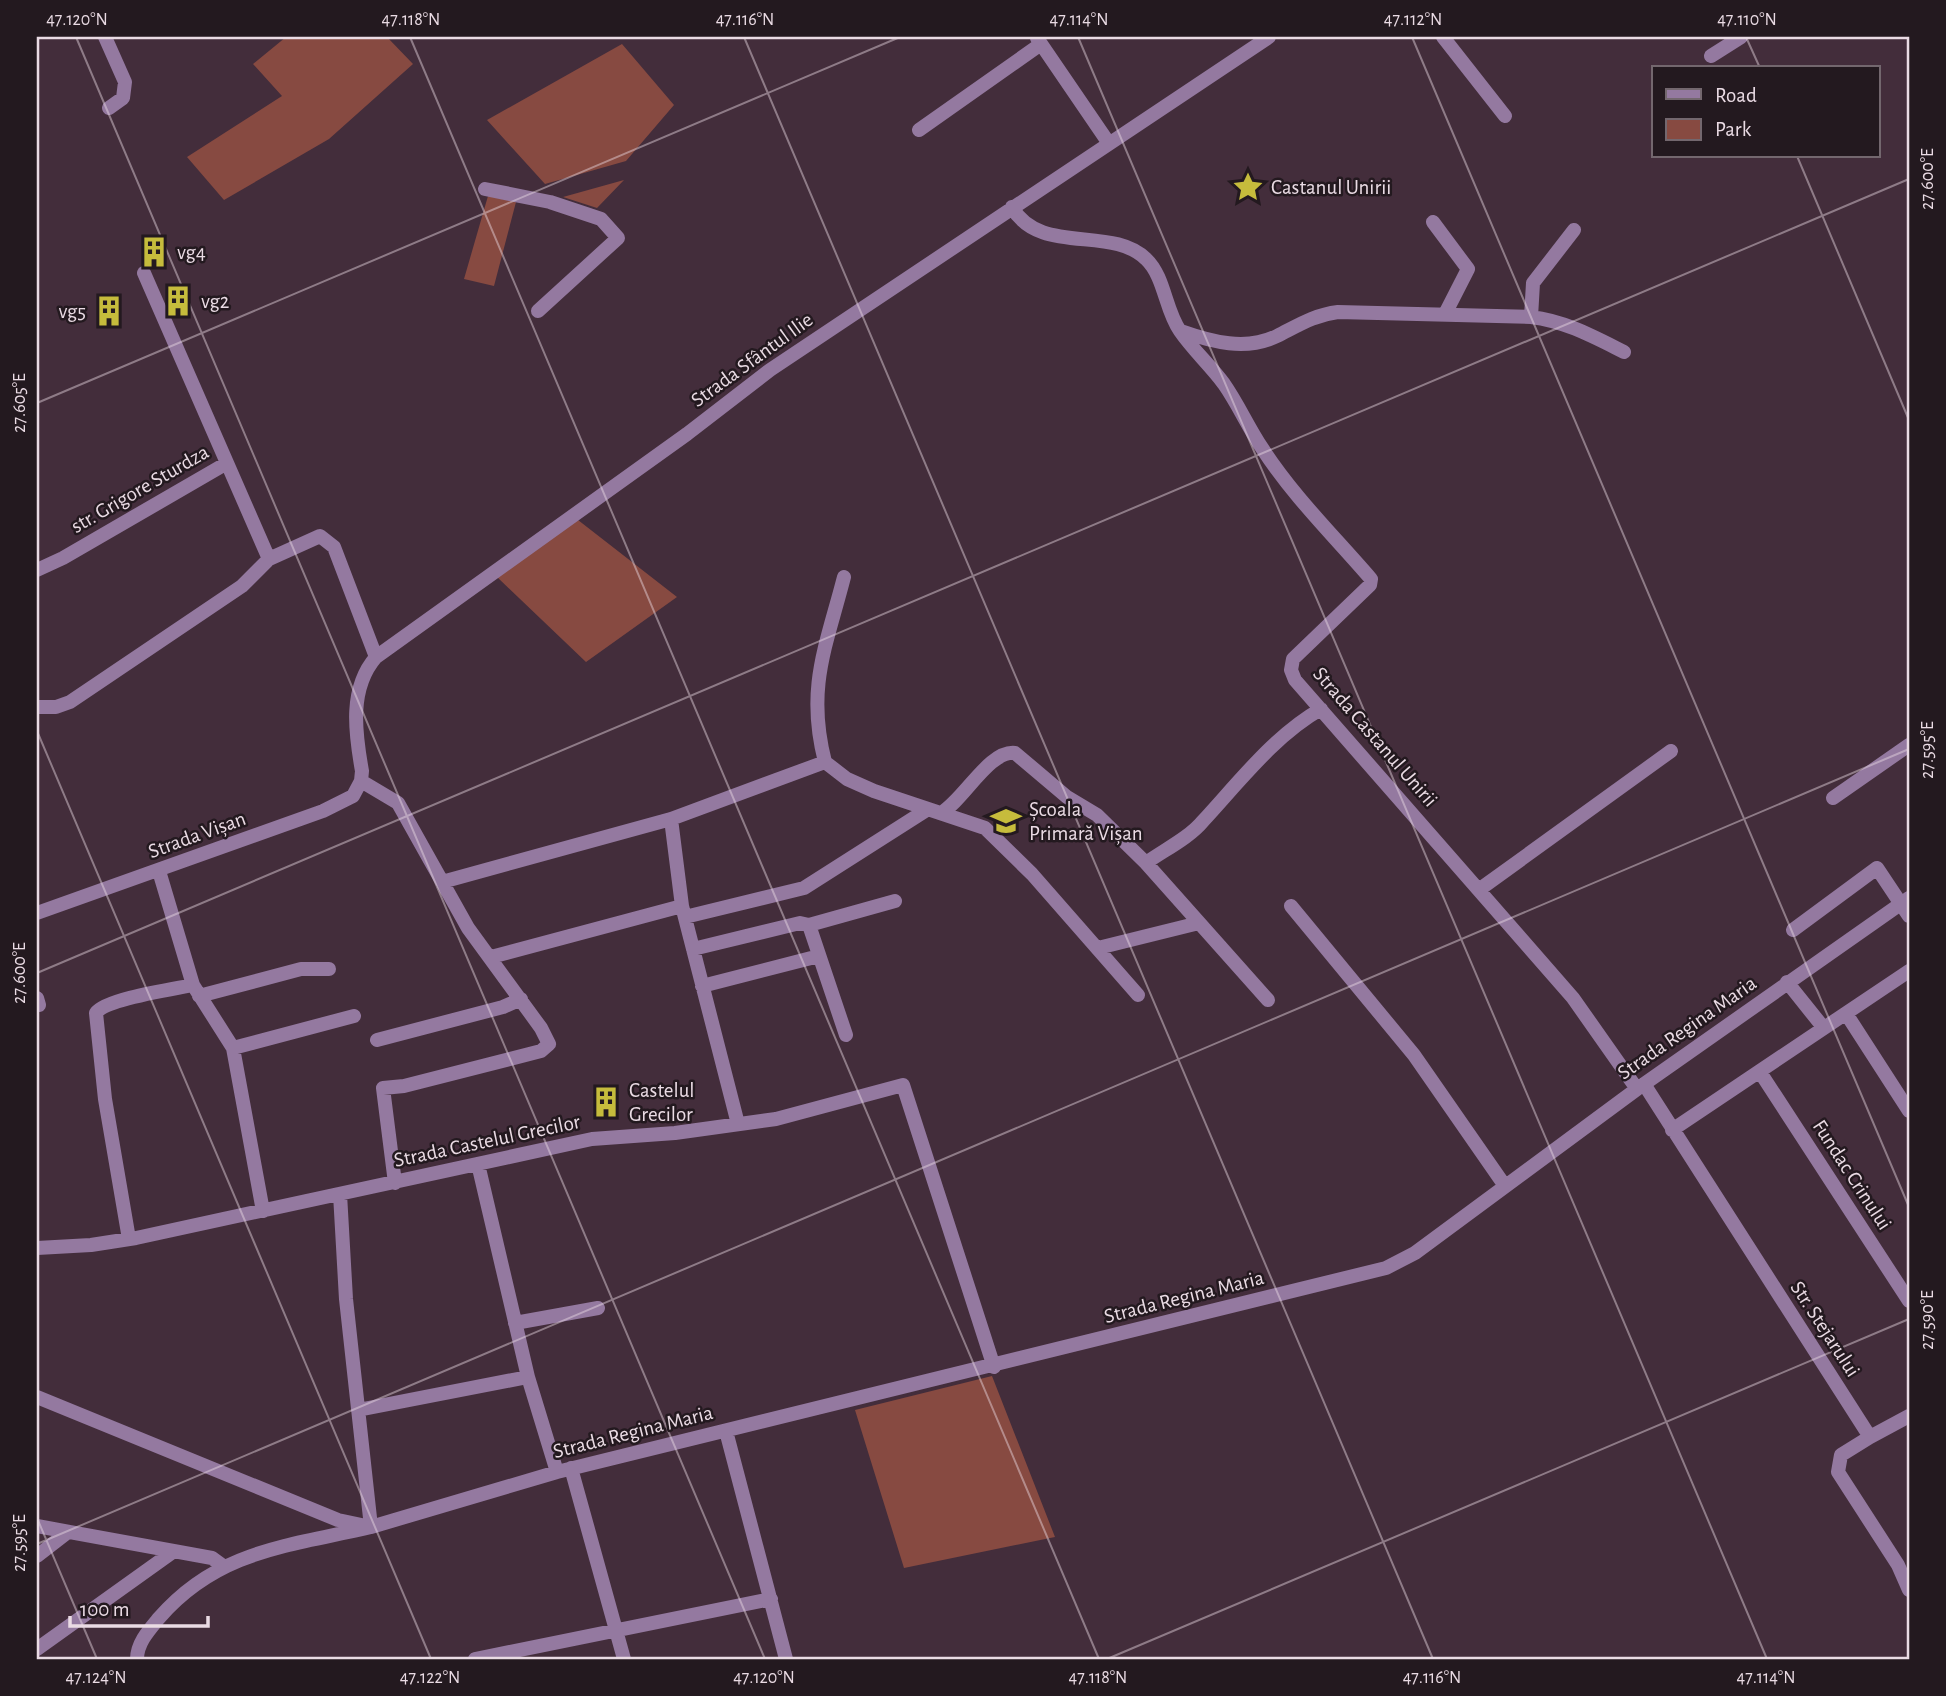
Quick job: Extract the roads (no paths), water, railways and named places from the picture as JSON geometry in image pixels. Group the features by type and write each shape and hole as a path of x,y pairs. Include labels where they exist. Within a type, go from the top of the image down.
{"street":[{"path":"105,37 125,82 123,98 109,108"},
{"name":"Strada Sfântul Ilie","path":"361,781 357,701 360,680 376,657 687,434 769,370 1108,142 1151,117 1247,43 1269,37"},
{"path":"1443,37 1505,116"},
{"path":"1712,56 1741,37"},
{"path":"919,130 1038,40 1108,142"},
{"path":"485,189 550,202 601,219 618,238 538,311"},
{"name":"Strada Castanul Unirii","path":"1012,207 1027,223 1044,232 1062,238 1117,245 1141,255 1154,268 1172,320 1225,386 1262,449 1297,495 1371,579 1370,584 1299,651 1291,664 1295,680 1573,998 1640,1086"},
{"path":"1433,222 1468,269 1445,314"},
{"path":"1531,317 1533,284 1574,230"},
{"path":"144,273 269,559"},
{"path":"1180,331 1242,345 1268,340 1317,315 1338,312 1531,317 1550,319 1625,352"},
{"name":"str. Grigore Sturdza","path":"37,570 74,552 227,463"},
{"path":"37,707 57,707 70,702 242,586 269,559 320,536 330,542 376,657"},
{"path":"844,577 820,661 816,704 825,762 847,779 874,791 985,828 1098,948 1138,995"},
{"path":"1146,863 1202,823 1220,799 1301,720 1321,709"},
{"path":"1833,798 1909,745"},
{"path":"1480,889 1671,751"},
{"path":"491,957 683,912 804,888 934,811 954,805 991,761 1009,752 1015,753 1067,797 1097,815 1146,863 1268,1000"},
{"path":"442,882 671,819 825,762"},
{"path":"361,781 398,803 468,928 547,1036 549,1044 546,1049 404,1086 383,1088 395,1183"},
{"name":"Strada Vișan","path":"37,913 334,806 353,796 361,781"},
{"path":"671,819 683,912 738,1124"},
{"path":"1793,930 1877,868 1907,906"},
{"path":"159,871 196,991 233,1048 262,1211"},
{"path":"693,949 800,923 809,925 895,901"},
{"path":"1291,906 1413,1055 1505,1186"},
{"name":"Strada Regina Maria","path":"37,1397 338,1520 371,1527 564,1470 994,1367 1386,1268 1415,1252 1640,1086 1787,982 1907,906"},
{"path":"1098,948 1199,923"},
{"path":"809,925 846,1035"},
{"path":"702,986 819,956"},
{"path":"129,1239 105,1099 96,1013 113,1003 196,991 301,969 329,969"},
{"path":"1672,1130 1909,971"},
{"path":"1787,982 1823,1027"},
{"path":"377,1040 503,1007 521,999"},
{"path":"1847,1015 1909,1111"},
{"path":"233,1048 354,1016"},
{"name":"Fundac Crinului","path":"1759,1072 1909,1301"},
{"name":"Strada Castelul Grecilor","path":"37,1248 91,1245 129,1239 592,1139 776,1119 903,1085 994,1367"},
{"name":"Str. Stejarului","path":"1640,1086 1672,1130 1870,1437"},
{"path":"478,1164 528,1377 564,1470 617,1628 624,1659"},
{"path":"137,1659 144,1637 171,1604 222,1566 247,1556 371,1527 346,1299 340,1194"},
{"path":"515,1323 598,1308"},
{"path":"358,1410 528,1377"},
{"path":"1909,1416 1841,1455 1838,1472 1898,1565 1909,1590"},
{"path":"726,1431 786,1659"},
{"path":"37,1526 212,1558 222,1566"},
{"path":"37,1556 68,1532"},
{"path":"37,1649 174,1551"},
{"path":"475,1659 540,1652 617,1628 771,1599"}],"place":[{"name":"Castanul Unirii","path":"1248,187"},
{"name":"vg4","path":"154,252"},
{"name":"vg2","path":"178,301"},
{"name":"vg5","path":"109,311"},
{"name":"Școala Primară Vișan","path":"1006,821"},
{"name":"Castelul Grecilor","path":"606,1102"}]}
